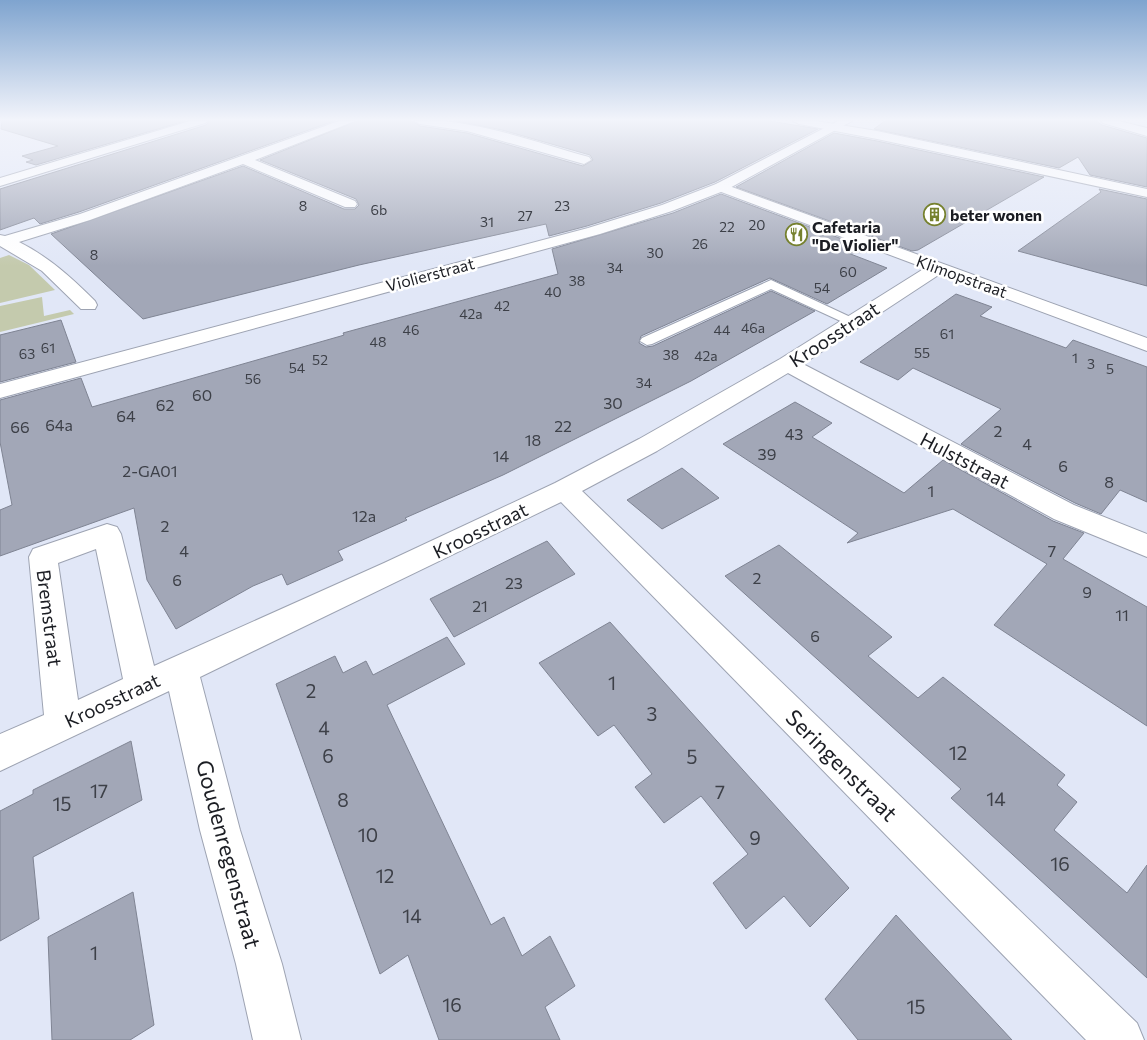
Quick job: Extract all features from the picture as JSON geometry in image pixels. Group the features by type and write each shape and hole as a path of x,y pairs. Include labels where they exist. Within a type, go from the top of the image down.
{"street":[{"path":"0,182 41,170"},
{"path":"2,241 85,217 217,170"},
{"path":"267,170 350,204"},
{"name":"Violierstraat","path":"0,391 594,231 667,208 720,187 754,170"},
{"path":"1043,170 1147,193"},
{"name":"Klimopstraat","path":"720,187 1147,345"},
{"path":"2,241 41,260 60,275 88,305"},
{"name":"Kroosstraat","path":"0,752 394,571 564,489 648,445 788,364 852,321 939,267"},
{"name":"Hulststraat","path":"788,364 1064,512 1147,546"},
{"name":"Seringenstraat","path":"564,489 1120,1040"},
{"name":"Bremstraat","path":"64,723 42,557 106,534 142,686"},
{"name":"Goudenregenstraat","path":"181,668 220,830 259,964 277,1040"}],"lane":[{"path":"648,341 771,284 852,321"}],"green space":[{"path":"9,255 29,265 55,290 0,303 0,258"},
{"path":"42,297 44,316 70,310 74,314 0,332 0,306"}],"building":[{"path":"63,170 198,170 40,224 34,218 0,230 0,189"},
{"path":"233,170 251,170 344,209 355,209 359,205 356,199 283,170 739,170 715,182 661,203 549,236 546,224 359,265 143,319 51,234"},
{"path":"768,170 1009,170 1044,177 918,250 912,251 736,187"},
{"path":"1086,170 1147,170 1147,187 1090,175"},
{"path":"1099,189 1147,199 1147,286 1018,251 1101,192"},
{"path":"721,194 877,252 848,253 887,268 827,304 770,278 641,336 639,343 646,347 653,346 771,291 815,311 691,381 503,475 405,518 407,520 338,551 343,560 287,585 282,574 253,586 176,629 147,580 134,508 0,556 0,510 12,505 0,442 0,400 81,378 92,407 341,336 344,335 343,333 558,274 552,249 673,213"},
{"path":"956,294 992,307 980,316 1066,348 1073,340 1147,367 1147,502 1120,490 1101,514 1075,503 961,444 1001,409 913,368 898,380 860,362"},
{"path":"61,320 76,362 0,382 0,335"},
{"path":"795,402 832,423 812,437 904,493 943,460 1053,521 1084,533 1063,559 1147,607 1147,726 994,625 1047,564 953,509 847,543 858,533 723,444"},
{"path":"682,468 719,498 662,529 627,500"},
{"path":"547,541 575,574 454,637 430,599"},
{"path":"779,545 892,637 868,656 918,698 943,677 1065,775 1057,785 1077,802 1054,830 1127,893 1147,865 1147,978 951,798 961,789 725,576"},
{"path":"610,622 849,888 810,927 784,896 746,929 713,883 748,854 701,796 664,823 635,787 652,774 614,725 598,736 539,663"},
{"path":"447,637 465,664 387,705 491,925 504,917 522,956 550,936 575,986 545,1007 560,1040 439,1040 408,955 380,974 276,684 335,656 343,673 366,661 373,675"},
{"path":"131,741 142,800 33,857 39,919 0,941 0,811 33,794 33,790"},
{"path":"133,892 154,1025 130,1040 52,1040 48,937"},
{"path":"896,915 1012,1040 858,1040 825,999"}],"place":[{"name":"beter wonen","path":"934,214"},
{"name":"Cafetaria \"De Violier\"","path":"796,235"}]}
